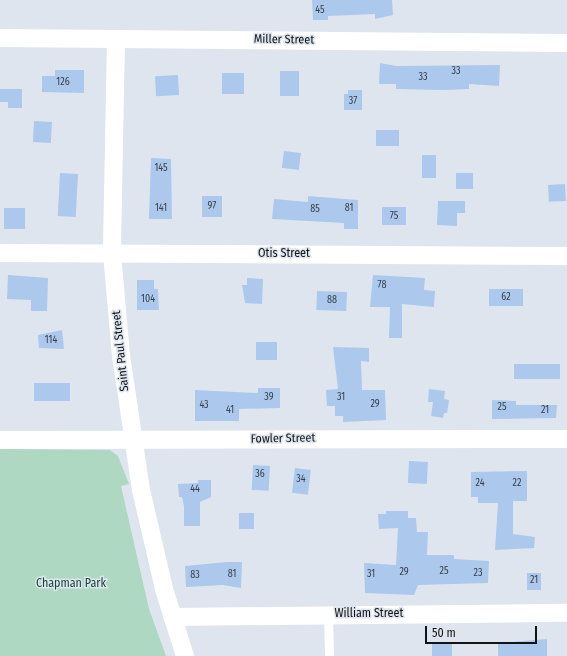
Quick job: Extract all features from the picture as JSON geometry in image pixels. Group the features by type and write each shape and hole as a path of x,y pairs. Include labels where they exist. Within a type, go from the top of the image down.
{"street":[{"name":"Miller Street","path":"0,38 567,43"},
{"name":"Saint Paul Street","path":"116,39 112,253 120,355 132,442 149,529 172,617 185,656"},
{"name":"Otis Street","path":"0,252 567,256"},
{"name":"Fowler Street","path":"0,440 132,442 567,439"},
{"name":"William Street","path":"172,617 328,614 567,613"}],"lane":[{"path":"328,614 329,656"}],"green space":[{"name":"Chapman Park","path":"0,449 110,450 118,456 129,484 121,486 149,609 166,656 0,656"}],"building":[{"path":"312,0 392,0 393,15 375,19 375,14 328,16 328,20 313,20"},
{"path":"380,63 396,66 500,65 499,86 469,84 469,89 396,89 396,84 379,84"},
{"path":"55,70 84,70 84,93 42,92 42,76 55,76"},
{"path":"280,71 299,71 299,96 280,96"},
{"path":"222,73 244,73 244,94 222,94"},
{"path":"178,75 179,95 156,96 155,76"},
{"path":"0,89 22,89 22,108 8,108 8,102 0,102"},
{"path":"348,90 362,90 362,110 344,110 344,94 348,94"},
{"path":"34,121 52,122 51,143 33,142"},
{"path":"376,130 399,130 399,146 376,146"},
{"path":"284,151 301,153 299,170 282,168"},
{"path":"422,155 436,155 436,178 422,178"},
{"path":"151,158 171,159 172,219 149,219"},
{"path":"60,173 78,174 76,217 58,216"},
{"path":"456,173 473,173 473,189 456,189"},
{"path":"565,184 566,201 549,202 548,185"},
{"path":"202,196 222,196 222,217 202,217"},
{"path":"308,196 358,200 358,229 344,229 344,223 272,219 274,199 308,202"},
{"path":"438,201 465,201 465,213 457,213 457,226 437,225"},
{"path":"382,207 406,207 406,225 382,225"},
{"path":"4,208 25,208 25,229 4,229"},
{"path":"8,275 48,278 47,311 31,311 31,300 7,299"},
{"path":"373,275 425,278 424,290 435,291 434,307 402,304 402,338 389,338 390,307 370,307"},
{"path":"247,278 263,279 262,304 245,303 242,285 247,285"},
{"path":"137,280 154,280 154,289 158,289 159,310 137,310"},
{"path":"489,289 523,289 523,306 489,306"},
{"path":"317,291 347,292 346,311 316,310"},
{"path":"62,330 64,349 39,348 38,335"},
{"path":"256,342 277,342 277,360 256,360"},
{"path":"333,347 369,348 369,362 361,361 362,390 385,390 386,420 343,422 343,416 335,416 335,406 327,406 326,390 338,389"},
{"path":"514,364 560,364 560,379 514,379"},
{"path":"34,383 70,383 70,401 34,401"},
{"path":"258,388 280,388 280,408 239,409 239,421 195,421 195,390 258,393"},
{"path":"429,389 445,391 444,399 449,400 447,413 444,413 443,418 431,416 433,402 428,402"},
{"path":"492,400 516,401 516,405 557,405 556,418 492,419"},
{"path":"409,461 428,462 427,484 408,483"},
{"path":"253,465 270,466 269,491 252,490"},
{"path":"295,468 311,470 308,495 292,493"},
{"path":"527,471 527,501 513,501 513,534 535,537 534,548 495,550 498,503 478,503 478,497 471,497 471,472"},
{"path":"198,480 211,480 211,497 200,502 200,526 184,526 184,506 182,497 179,497 178,484 198,483"},
{"path":"386,511 408,511 408,518 416,518 417,532 428,532 427,555 454,555 454,559 489,561 488,583 418,585 414,595 365,593 364,563 396,565 398,528 379,529 378,514 386,514"},
{"path":"239,513 254,513 254,529 239,529"},
{"path":"242,562 241,588 223,585 186,587 185,566"},
{"path":"527,573 541,573 541,590 527,590"},
{"path":"547,639 547,656 498,656 498,643"},
{"path":"432,644 452,644 452,656 432,656"}]}
